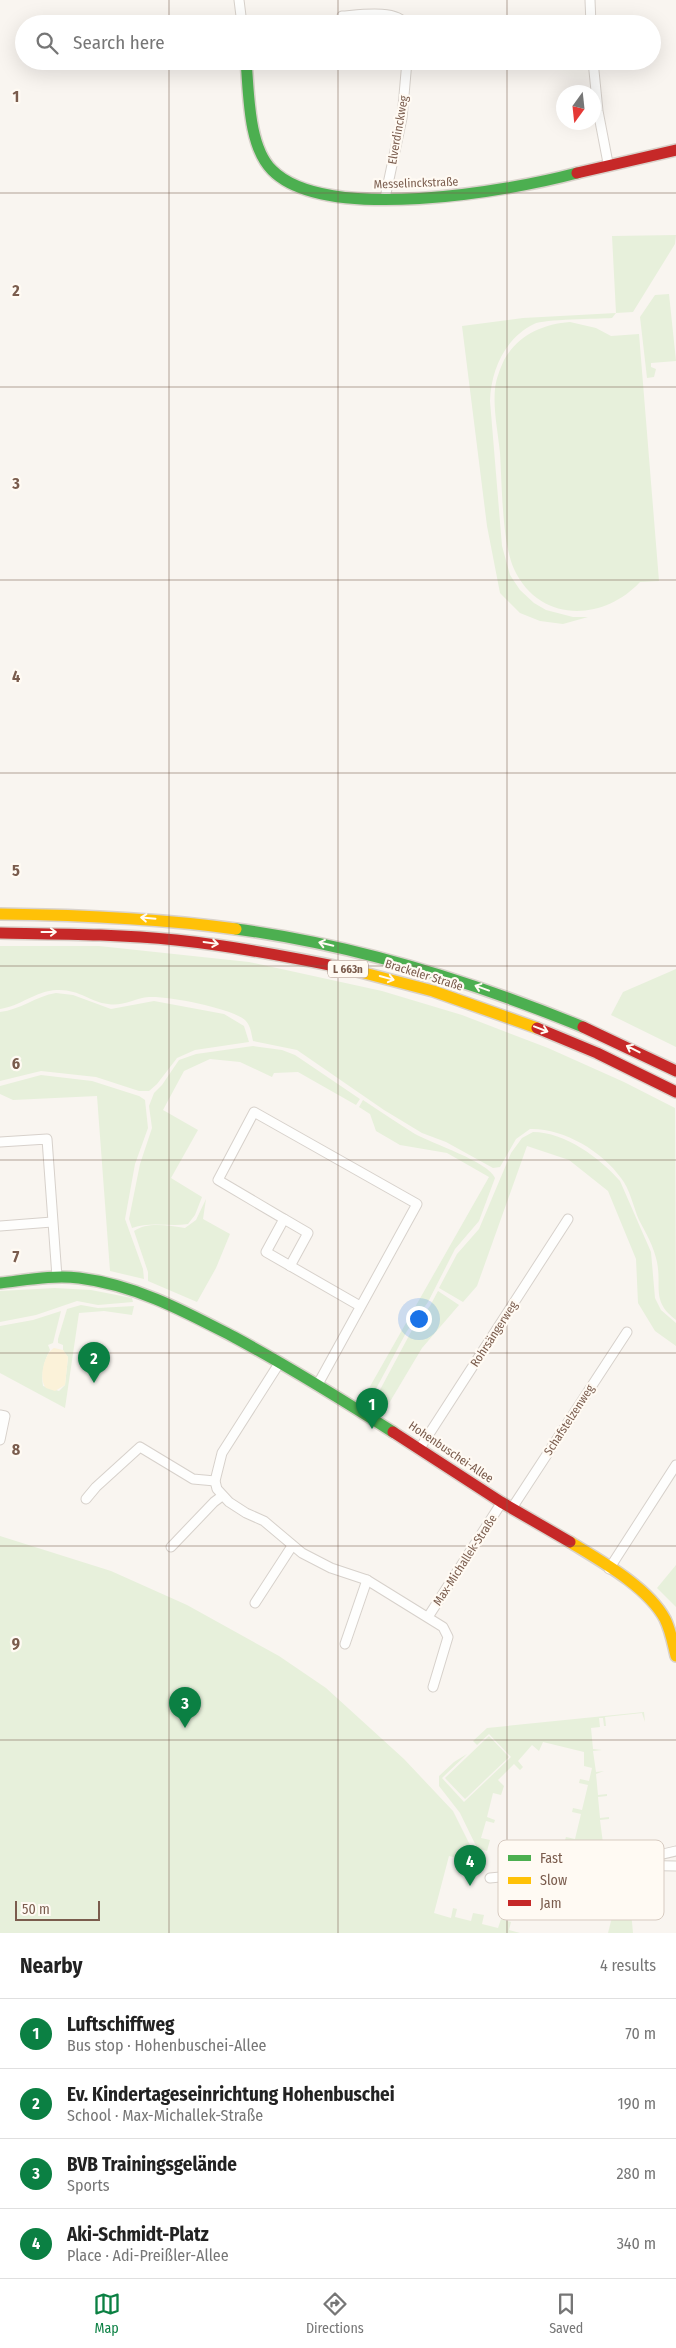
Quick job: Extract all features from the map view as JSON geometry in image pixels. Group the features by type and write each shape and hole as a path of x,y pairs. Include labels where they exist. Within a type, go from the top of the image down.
{"main road":[{"name":"Messelinckstraße","path":"247,70 256,140 262,156 271,170 297,188 345,197 385,198 481,194 676,150"},
{"name":"Brackeler Straße","path":"0,914 80,914 202,923 302,938 444,975 531,1005 623,1044 676,1071"},
{"name":"Brackeler Straße","path":"0,933 78,932 198,941 267,951 356,970 415,986 507,1015 614,1061 676,1092"},
{"name":"Hohenbuschei-Allee","path":"0,1283 57,1277 100,1282 144,1294 204,1321 280,1362 420,1448 507,1506 609,1569 649,1599 660,1611 670,1626 676,1656"}],"street":[{"path":"239,0 241,15"},
{"path":"590,0 591,15"},
{"path":"367,15 394,15"},
{"name":"Elverdinckweg","path":"385,198 402,118 406,70"},
{"path":"594,70 598,111 608,164"},
{"path":"290,1266 308,1233 218,1180 254,1112 417,1204 318,1384"},
{"path":"0,1142 47,1139 57,1277"},
{"path":"284,1219 266,1252 360,1306"},
{"name":"Rohrsängerweg","path":"420,1448 568,1219"},
{"path":"0,1226 52,1222"},
{"name":"Schafstelzenweg","path":"507,1506 627,1332"},
{"path":"86,1499 96,1487 140,1448 193,1479 215,1481 222,1453 229,1439 280,1362"},
{"path":"0,1415 6,1416 0,1440"},
{"path":"609,1569 676,1465"},
{"name":"Max-Michallek-Straße","path":"215,1481 222,1496 237,1508 264,1521 292,1546 331,1568 367,1580 443,1627 448,1637 433,1687"},
{"path":"171,1546 222,1496"},
{"name":"Max-Michallek-Straße","path":"428,1617 507,1506"},
{"path":"255,1603 292,1546"},
{"path":"345,1644 367,1580"},
{"path":"490,1878 498,1877"}],"green space":[{"path":"676,235 675,244 633,312 616,313 612,236"},
{"path":"669,294 676,361 651,363 651,367 656,369 654,377 647,378 640,317 655,295"},
{"path":"616,313 612,318 559,320 534,324 524,330 508,346 493,378 490,401 502,546 510,575 520,590 534,603 546,610 573,617 588,617 563,624 540,621 520,613 500,593 487,526 462,326 523,318"},
{"path":"570,322 596,328 611,336 639,334 659,581 640,582 625,595 608,604 590,610 572,611 555,607 539,599 525,587 514,569 505,529 500,453 495,413 496,382 504,360 510,351 532,332 550,325"},
{"path":"0,946 99,946 249,962 382,991 462,1015 548,1048 624,1082 675,1108 676,1320 663,1307 660,1300 656,1256 639,1220 627,1187 613,1168 593,1150 581,1143 555,1132 530,1129 516,1139 500,1167 493,1168 446,1142 422,1133 384,1110 297,1050 253,1041 251,1030 245,1020 214,1007 158,997 149,997 113,1005 96,1001 72,991 57,990 42,993 15,1005 0,1009"},
{"path":"676,969 676,1047 611,1015 623,992"},
{"path":"56,993 73,995 111,1009 154,1001 224,1014 244,1026 249,1042 195,1050 177,1058 157,1084 149,1091 139,1091 96,1077 41,1071 0,1081 0,1012 14,1009"},
{"path":"253,1046 282,1050 295,1055 360,1099 356,1105 298,1072 274,1073 272,1077 240,1062 210,1059 184,1071 163,1110 198,1130 171,1178 202,1197 195,1215 188,1224 153,1224 132,1228 129,1219 140,1164 152,1128 149,1106 154,1093 162,1085 179,1060 196,1054"},
{"path":"41,1075 92,1081 139,1096 145,1100 148,1128 135,1164 125,1219 143,1269 144,1279 110,1271 97,1096 13,1100 0,1094 0,1086"},
{"path":"363,1100 415,1134 471,1159 490,1172 495,1178 479,1221 455,1249 428,1302 407,1331 370,1400 364,1397 489,1177 447,1153 400,1145 376,1131 370,1114 359,1107"},
{"path":"533,1132 557,1136 569,1141 592,1155 620,1181 651,1252 655,1298 661,1310 676,1323 676,1346 655,1331 638,1303 636,1259 608,1191 569,1160 527,1146 477,1286 463,1302 439,1288 457,1254 479,1229 511,1153 522,1138"},
{"path":"206,1199 203,1219 230,1234 216,1268 197,1302 148,1281 148,1272 134,1231 152,1225 185,1228 196,1220"},
{"path":"55,1288 91,1290 132,1298 133,1302 98,1305 77,1301 36,1315 0,1322 0,1291"},
{"path":"438,1291 459,1305 422,1348 385,1410 373,1403 412,1330 430,1306"},
{"path":"81,1305 98,1308 134,1306 132,1315 104,1311 79,1313 65,1408 0,1373 0,1326 33,1320 61,1311 53,1343 48,1345 50,1350 42,1377 43,1386 59,1391 65,1385 68,1357 63,1350 63,1345 58,1343 58,1339 67,1309"},
{"path":"0,1536 111,1571 187,1605 279,1656 326,1688 404,1759 453,1811 475,1855 466,1860 449,1856 434,1913 451,1918 453,1908 457,1909 455,1917 471,1921 473,1913 484,1915 482,1924 498,1928 501,1920 504,1920 511,1922 509,1930 520,1933 0,1933"},
{"path":"676,1565 676,1607 657,1588"},
{"path":"644,1712 645,1722 642,1713 605,1717 606,1726 604,1726 603,1718 599,1718 600,1727 591,1728 593,1749 602,1750 593,1751 596,1772 604,1771 596,1774 598,1795 607,1794 607,1796 598,1797 600,1818 609,1817 609,1819 600,1820 603,1840 565,1840 566,1837 575,1839 581,1814 572,1812 573,1808 582,1810 588,1785 579,1783 580,1779 589,1781 592,1768 584,1766 584,1752 543,1742 539,1751 532,1745 518,1761 523,1767 520,1770 514,1764 498,1780 504,1786 501,1795 493,1793 487,1817 495,1820 494,1823 486,1821 481,1838 490,1840 487,1851 477,1848 460,1813 439,1786 439,1776 454,1762 467,1754 442,1778 464,1802 511,1757 489,1734 477,1745 473,1741 487,1728"},
{"path":"489,1736 509,1757 465,1799 445,1778"},
{"path":"611,1920 632,1920 633,1933 608,1933"}],"sand":[{"path":"54,1348 63,1350 68,1357 65,1385 55,1391 46,1388 42,1379 45,1361 50,1351"}],"traffic: fast":[{"path":"247,70 251,118 258,147 264,160 272,170 298,186 333,196 374,199 419,198 509,188 577,173"},
{"path":"236,929 325,945 413,967 456,980 583,1027"},
{"path":"0,1283 40,1278 79,1278 100,1281 159,1300 254,1348 393,1432"}],"traffic: slow":[{"path":"0,914 118,918 236,929"},
{"path":"349,969 433,991 537,1028"},
{"path":"570,1542 623,1576 647,1596 665,1619 676,1656"}],"traffic: jam":[{"path":"577,173 676,150"},
{"path":"0,933 110,935 176,940 262,952 349,969"},
{"path":"583,1027 676,1071"},
{"path":"537,1028 597,1053 676,1092"},
{"path":"393,1432 501,1502 570,1542"}],"place":[{"name":"Ev. Kindertageseinrichtung Hohenbuschei","path":"94,1383"},
{"name":"Luftschiffweg","path":"372,1429"},
{"name":"BVB Trainingsgelände","path":"185,1728"},
{"name":"Aki-Schmidt-Platz","path":"470,1886"}]}
